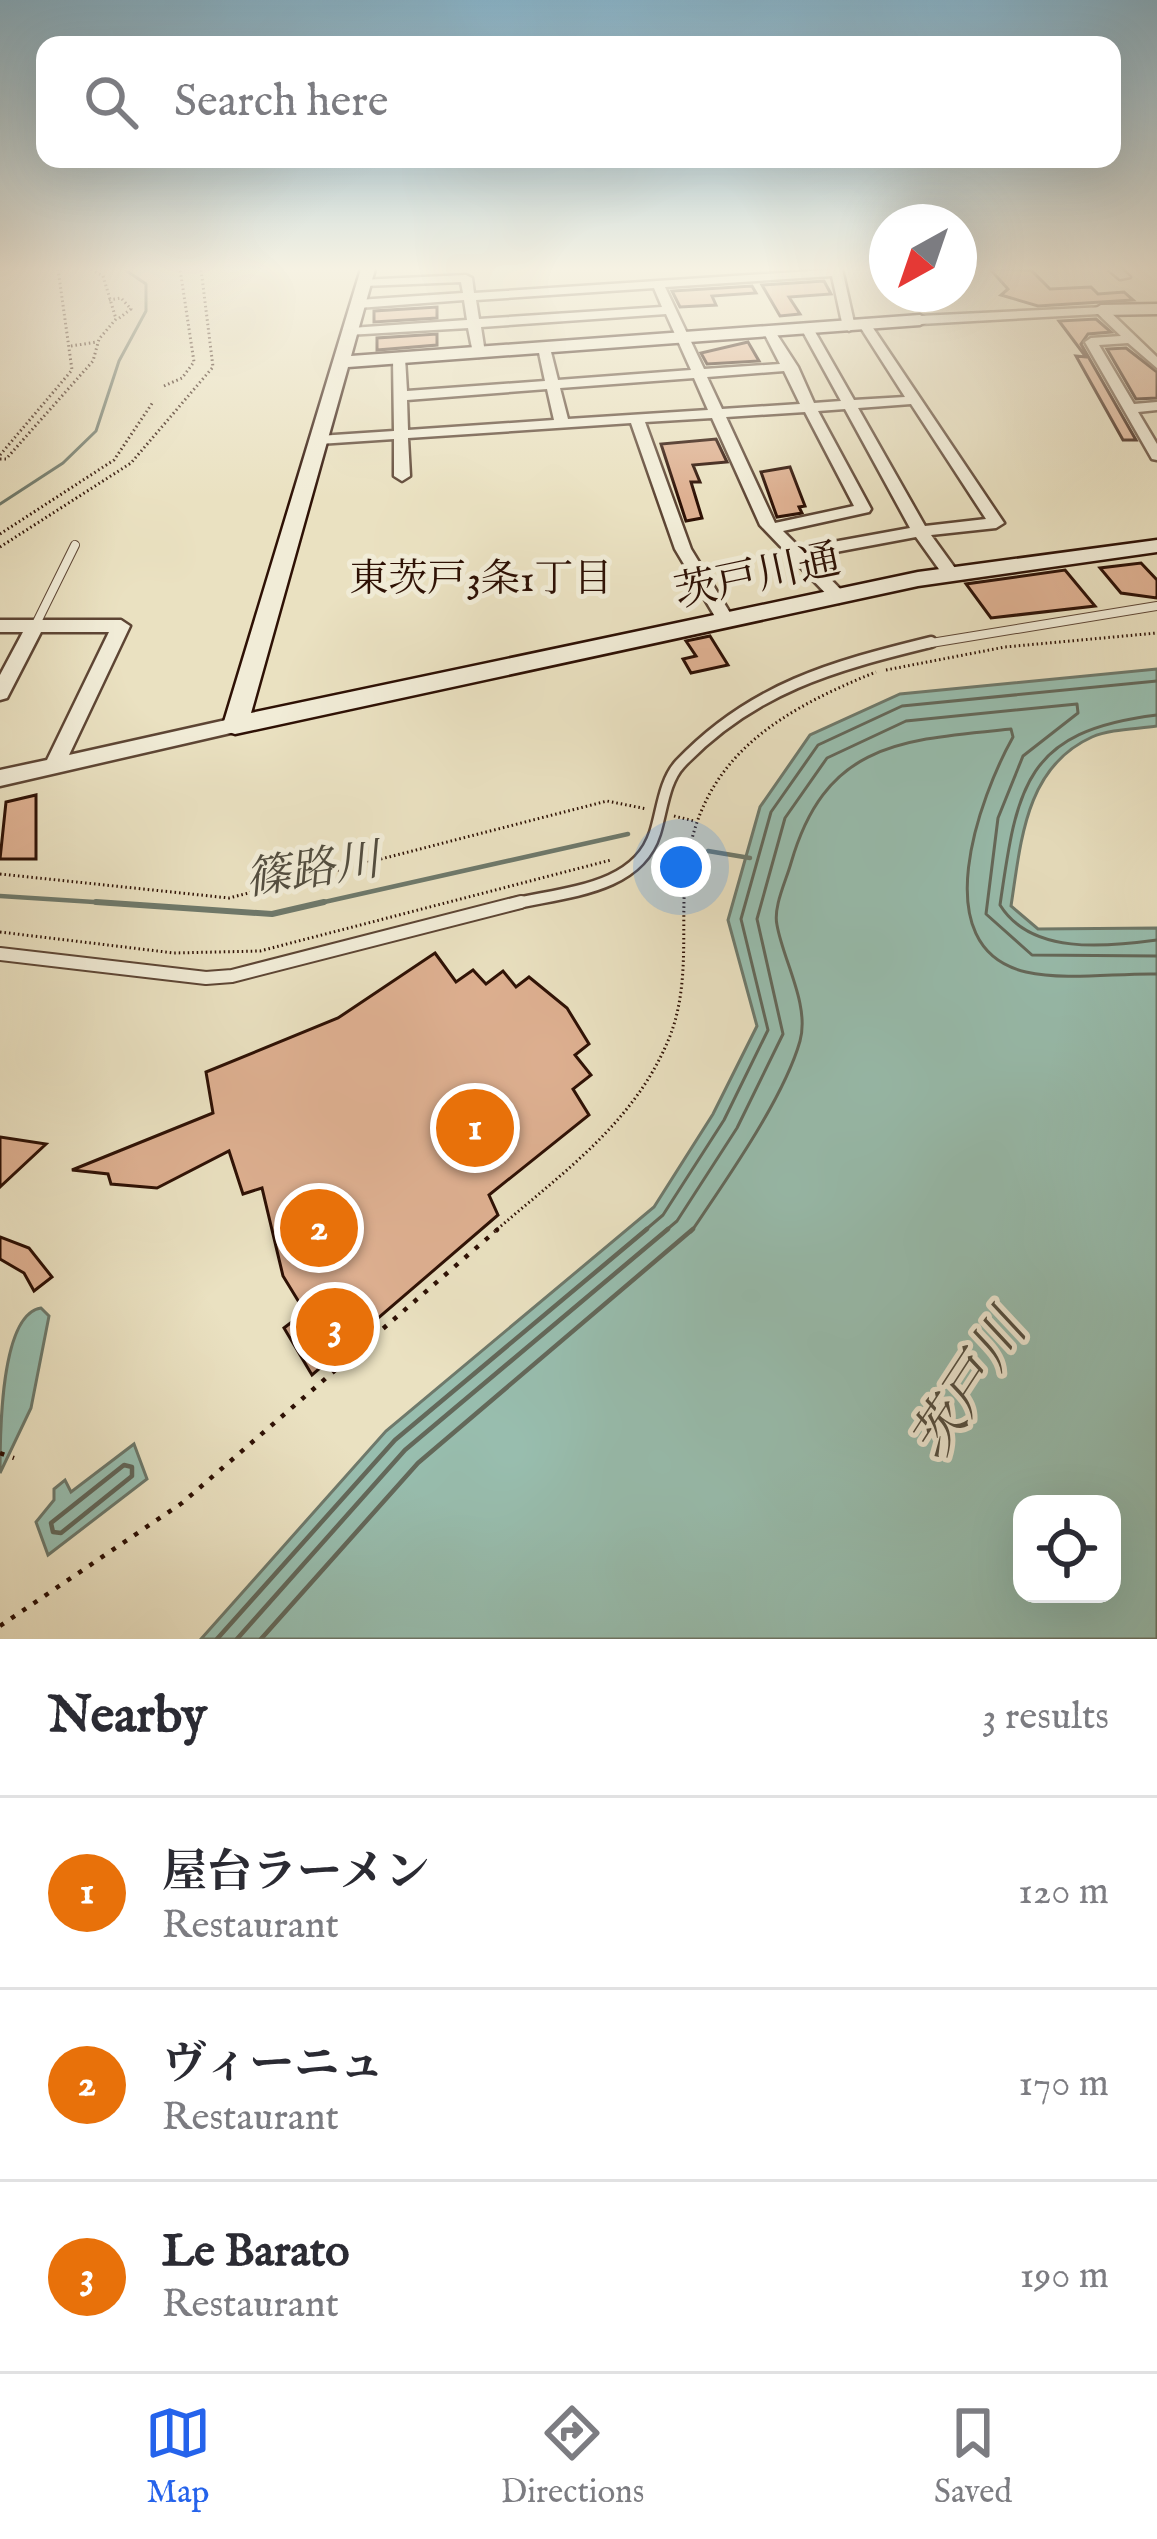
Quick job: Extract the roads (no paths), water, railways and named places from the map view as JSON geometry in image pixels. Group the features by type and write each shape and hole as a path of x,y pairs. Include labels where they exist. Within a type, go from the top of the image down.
{"street":[{"path":"0,778 235,725 347,345"},
{"path":"478,345 479,353"},
{"path":"343,362 583,345"},
{"path":"685,345 772,530 839,597"},
{"path":"772,530 863,509 777,345"},
{"path":"817,345 920,531 952,575"},
{"path":"796,554 920,531 996,523 915,400 872,345"},
{"path":"1093,345 1154,448"},
{"path":"544,348 562,423"},
{"path":"398,358 402,476"},
{"path":"399,396 791,368"},
{"path":"320,440 915,400"},
{"path":"1127,409 1157,406"},
{"path":"636,418 683,549 726,621"},
{"name":"茨戸川通","path":"235,725 952,575 1157,546"},
{"path":"0,626 121,626 54,766"},
{"path":"0,693 35,626"}],"lane":[{"path":"35,626 75,545"},
{"path":"0,954 232,976 628,875 647,860 658,812 678,766 788,682 964,633 1157,606"}],"water":[{"name":"茨戸川","path":"1157,669 1157,726 1092,737 1052,767 1023,832 1011,906 1038,929 1157,928 1157,1639 201,1639 386,1431 654,1207 713,1114 757,1026 728,920 760,807 810,735 900,694"},
{"path":"41,1308 49,1316 31,1408 0,1473 10,1353 27,1315"},
{"path":"134,1444 147,1479 48,1555 36,1522 54,1500 54,1489 65,1480 71,1492"}],"waterway":[{"path":"0,504 63,463 96,431 127,345"},
{"name":"篠路川","path":"311,905 628,834"},
{"name":"篠路川","path":"708,851 750,858"},
{"name":"篠路川","path":"0,896 125,904"},
{"name":"篠路川","path":"96,902 125,904"},
{"name":"篠路川","path":"311,905 324,902"},
{"name":"篠路川","path":"125,904 141,905"},
{"name":"篠路川","path":"125,904 272,914 311,905"}],"place":[{"name":"屋台ラーメン","path":"475,1128"},
{"name":"ヴィーニュ","path":"319,1228"},
{"name":"Le Barato","path":"335,1327"}],"district":[{"name":"東茨戸3条1丁目","path":"481,577"}]}
